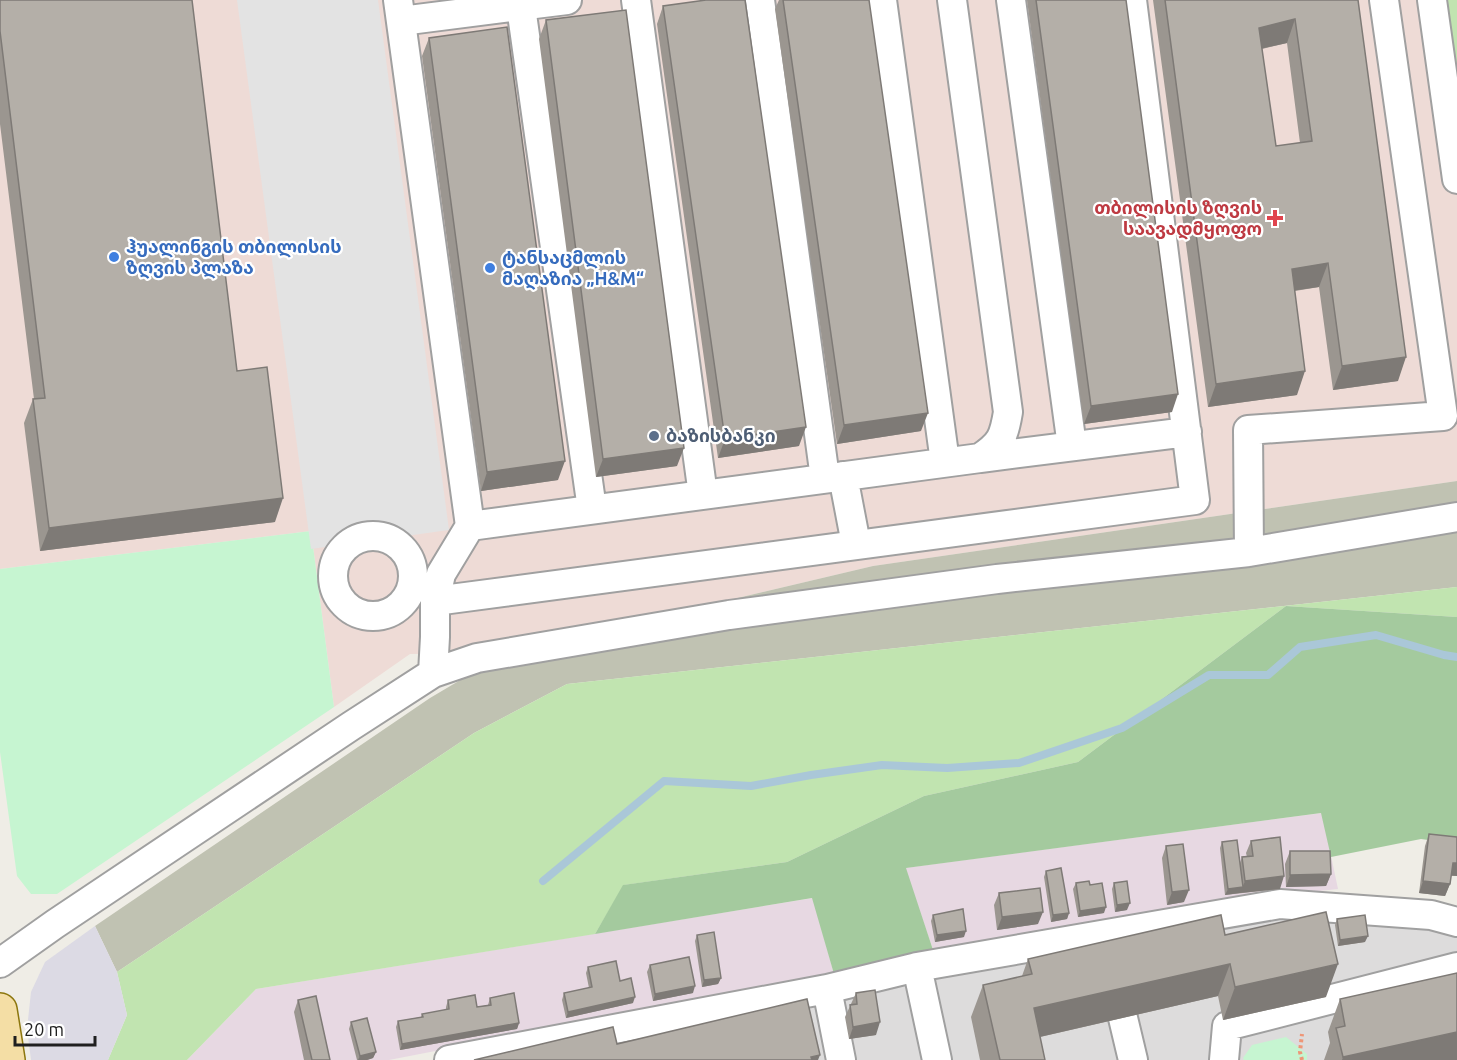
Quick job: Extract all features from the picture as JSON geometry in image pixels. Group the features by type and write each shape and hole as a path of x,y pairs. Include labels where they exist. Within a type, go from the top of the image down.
{"main road":[{"path":"0,1010 8,1060"}],"street":[{"path":"433,673 438,587 470,525 400,10 567,0"},
{"path":"636,0 703,495"},
{"path":"760,0 834,477 856,544"},
{"path":"882,0 945,462"},
{"path":"952,0 1008,412 1005,432 993,449 980,458"},
{"path":"1011,0 1072,446"},
{"path":"413,571 438,587 856,544 1195,500 1132,0"},
{"path":"1250,552 1248,430 1443,416 1384,0"},
{"path":"1432,0 1457,179"},
{"path":"521,3 592,509"},
{"path":"470,525 1187,432"},
{"path":"0,963 433,673 477,658 729,615 997,579 1250,552 1457,517"},
{"path":"449,1060 827,989 917,967 1106,948 1280,904 1431,915 1457,922"},
{"path":"917,967 937,1060"},
{"path":"1224,1060 1227,1026 1457,968"},
{"path":"827,989 841,1060"},
{"path":"1123,1018 1133,1060"}],"shaded area":[{"path":"0,0 1432,0 1457,179 1457,481 873,566 506,653 410,654 334,707 311,531 0,569"},
{"path":"237,0 378,0 449,530 311,549"},
{"path":"1457,481 1457,587 567,684 474,733 117,972 95,926 430,698 506,653 873,566"},
{"path":"1322,813 1338,889 1205,903 933,950 905,868"},
{"path":"813,898 834,974 389,1060 187,1060 256,989"},
{"path":"1287,915 1457,929 1457,1060 492,1060"},
{"path":"95,926 117,972 127,1015 108,1060 31,1060 27,1029 31,992 45,962"}],"green space":[{"path":"1432,0 1457,0 1457,179"},
{"path":"311,531 334,707 57,894 31,894 17,876 0,752 0,569"},
{"path":"1457,587 1457,617 1286,606 1078,762 924,796 787,862 624,885 595,934 256,989 187,1060 108,1060 127,1015 117,972 474,733 567,684"},
{"path":"1286,606 1457,617 1457,844 1421,839 1331,857 1321,813 906,868 933,950 834,974 812,898 595,934 623,885 787,862 924,796 1078,762"},
{"path":"1286,1037 1307,1054 1307,1060 1244,1060 1243,1058 1252,1045"}],"building":[{"name":"ჰუალინგის თბილისის ზღვის პლაზა","path":"0,0 192,0 237,371 267,367 283,498 49,528 33,399 45,398 0,31"},
{"path":"706,0 745,0 806,427 725,439 663,6"},
{"path":"783,0 869,0 928,413 844,425"},
{"path":"1036,0 1126,0 1178,394 1091,406"},
{"path":"1165,0 1358,0 1406,357 1342,366 1328,263 1292,269 1305,371 1216,384","holes":["1295,19 1312,141 1276,146 1259,28"]},
{"path":"626,10 684,448 603,459 546,20"},
{"name":"ტანსაცმლის მაღაზია „H&M“","path":"507,27 565,461 487,472 429,38"},
{"path":"1429,834 1457,837 1457,863 1453,863 1450,884 1423,881"},
{"path":"1280,837 1284,876 1245,881 1242,857 1253,856 1251,841"},
{"path":"1237,840 1243,887 1228,889 1222,842"},
{"path":"1183,844 1189,890 1172,892 1166,846"},
{"path":"1290,851 1330,851 1331,874 1290,875"},
{"path":"1061,868 1069,913 1053,915 1046,871"},
{"path":"1089,881 1090,885 1102,883 1106,907 1080,911 1076,883"},
{"path":"1127,881 1130,903 1117,905 1114,883"},
{"path":"1040,888 1043,912 1002,917 999,893"},
{"path":"963,909 966,931 937,935 933,915"},
{"path":"1326,912 1338,964 1235,987 1230,964 1034,1008 1045,1060 1000,1060 983,985 1032,974 1028,959 1221,915 1225,935"},
{"path":"1365,915 1368,936 1340,940 1337,919"},
{"path":"714,932 721,978 704,980 697,935"},
{"path":"689,957 695,986 655,994 650,965"},
{"path":"616,961 620,981 631,978 635,997 568,1012 564,993 592,987 588,967"},
{"path":"1457,973 1457,1032 1343,1057 1336,1028 1345,1026 1340,999"},
{"path":"875,990 880,1022 853,1027 850,1005 857,1004 856,993"},
{"path":"514,993 519,1023 402,1044 398,1021 423,1017 422,1014 449,1009 448,1000 475,995 477,1007 491,1005 490,998"},
{"path":"316,996 330,1060 312,1060 298,1000"},
{"path":"807,999 820,1055 811,1057 812,1060 474,1060 613,1027 617,1044"},
{"path":"367,1018 376,1052 360,1056 351,1022"}],"waterway":[{"path":"543,881 664,781 751,786 882,765 947,768 1019,763 1122,728 1209,675 1268,675 1300,647 1376,635 1457,657"}],"place":[{"name":"თბილისის ზღვის საავადმყოფო","path":"1275,218"},
{"name":"ჰუალინგის თბილისის ზღვის პლაზა","path":"114,257"},
{"name":"ტანსაცმლის მაღაზია „H&M“","path":"490,268"},
{"name":"ბაზისბანკი","path":"654,436"}]}
